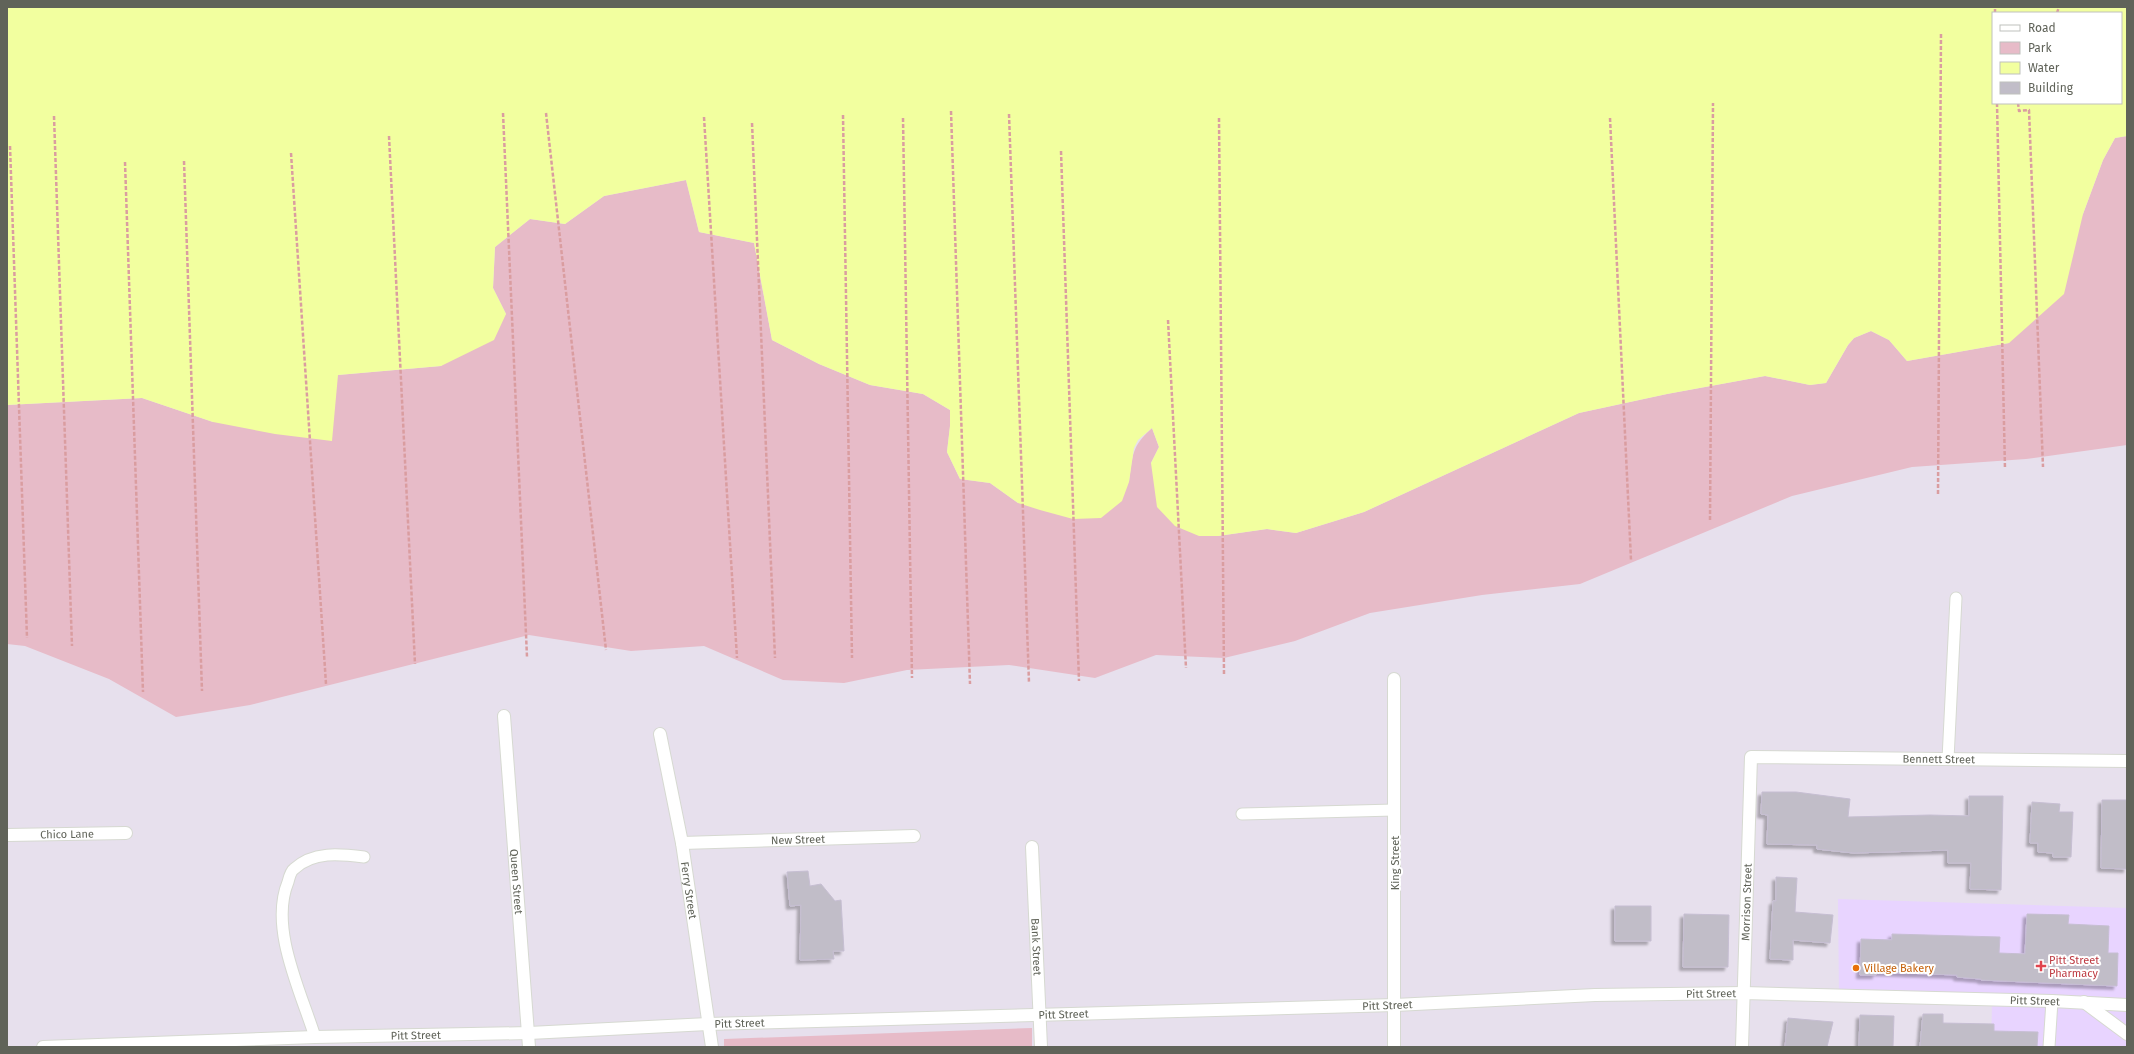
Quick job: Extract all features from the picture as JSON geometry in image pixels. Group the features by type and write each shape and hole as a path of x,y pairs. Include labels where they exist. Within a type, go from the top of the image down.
{"street":[{"name":"King Street","path":"1394,679 1394,1047"},
{"name":"Queen Street","path":"504,716 529,1047"},
{"name":"Ferry Street","path":"660,734 682,843 712,1047"},
{"name":"Bennett Street","path":"1751,757 2127,761"},
{"name":"Morrison Street","path":"1742,1047 1751,757"},
{"name":"Chico Lane","path":"7,835 126,834"},
{"name":"New Street","path":"682,843 914,836"},
{"name":"Bank Street","path":"1032,848 1042,1047"},
{"name":"Pitt Street","path":"43,1047 159,1045 315,1038 529,1033 708,1024 1041,1016 1395,1005 1596,995 1744,993 2084,1002 2127,1005"},
{"path":"2084,1002 2127,1034"}],"lane":[{"path":"1948,759 1956,598"},
{"path":"1242,814 1394,810"},
{"path":"315,1038 284,940 282,896 293,869 311,859 333,854 364,857"},
{"path":"2049,1047 2052,1001"}],"path":[{"path":"1938,494 1941,33"},
{"path":"1710,520 1713,102"},
{"path":"1997,104 2005,469"},
{"path":"2018,104 2019,111 2029,110 2043,467"},
{"path":"950,111 970,684"},
{"path":"546,113 606,650"},
{"path":"503,114 526,657"},
{"path":"1009,114 1029,683"},
{"path":"843,115 852,658"},
{"path":"54,116 72,646"},
{"path":"704,117 737,658"},
{"path":"903,118 912,678"},
{"path":"1219,118 1224,674"},
{"path":"1610,118 1631,560"},
{"path":"752,123 775,658"},
{"path":"388,136 415,664"},
{"path":"10,146 27,638"},
{"path":"1060,151 1079,681"},
{"path":"291,153 326,684"},
{"path":"184,161 202,691"},
{"path":"124,162 143,692"},
{"path":"1168,320 1186,668"}],"shaded area":[{"path":"1838,899 2127,908 2127,1047 1991,1047 1992,1003 1839,998"}],"green space":[{"path":"2127,136 2127,445 2026,459 1912,467 1792,496 1580,584 1482,595 1370,613 1295,641 1224,658 1156,655 1095,678 1009,665 907,670 844,683 783,680 704,646 631,651 529,635 250,705 176,717 109,679 25,646 7,644 7,405 142,398 213,422 338,375 441,366 506,314 493,288 495,247 530,219 565,224 604,196 686,180 699,232 754,243 772,340 819,364 870,385 923,394 950,410 947,452 960,479 990,483 1018,503 1129,482 1134,452 1140,441 1152,428 1159,447 1151,463 1218,536 1267,529 1296,533 1364,512 1579,413 1667,394 1765,376 1810,385 1826,383 1848,345 1854,338 1871,331 1889,340 1907,361 2009,343 2083,214 2103,160 2115,138"},
{"path":"1032,1028 1032,1047 724,1047 724,1039"}],"water":[{"path":"7,7 2127,7 2127,136 2115,138 2103,160 2083,214 2064,294 2009,343 1907,361 1889,340 1871,331 1854,338 1848,345 1826,383 1810,385 1765,376 1667,394 1579,413 1364,512 1296,533 1267,529 1218,536 1199,536 1175,526 1157,507 1151,463 1159,447 1152,428 1138,440 1134,448 1129,482 1122,501 1101,518 1073,519 1040,510 1018,503 990,483 960,479 947,452 950,410 923,394 870,385 819,364 772,340 754,243 699,232 686,180 604,196 565,224 530,219 495,247 493,288 506,314 494,340 441,366 338,375 332,441 275,434 213,422 142,398 7,405"}],"building":[{"path":"1762,792 1796,792 1850,799 1848,817 1930,815 1969,816 1969,796 2003,796 2001,890 1970,889 1971,863 1948,863 1948,850 1854,853 1817,849 1817,845 1767,844 1768,815 1761,814"},
{"path":"2102,800 2127,800 2127,869 2101,868"},
{"path":"2032,802 2060,804 2059,812 2073,812 2071,857 2053,857 2053,853 2038,852 2038,843 2030,843"},
{"path":"808,871 810,886 821,884 835,901 841,900 844,951 833,951 834,959 800,960 801,905 790,906 787,872"},
{"path":"1776,877 1797,878 1795,912 1833,915 1830,943 1793,940 1793,960 1770,959 1773,901 1776,901"},
{"path":"1615,906 1651,906 1651,941 1615,941"},
{"path":"1684,914 1729,915 1728,967 1683,967"},
{"path":"2027,914 2069,915 2068,924 2109,926 2108,953 2118,953 2117,986 1981,980 1957,977 1957,975 1876,972 1876,975 1860,975 1861,939 1892,940 1892,934 2000,937 1999,953 2025,954"},
{"path":"1923,1014 1943,1014 1943,1023 1994,1024 1994,1031 2038,1032 2037,1047 1920,1047"},
{"path":"1860,1015 1894,1016 1893,1047 1859,1047"},
{"path":"1788,1018 1833,1022 1827,1047 1785,1047"}],"place":[{"name":"Pitt Street Pharmacy","path":"2041,966"},
{"name":"Village Bakery","path":"1856,968"}]}
